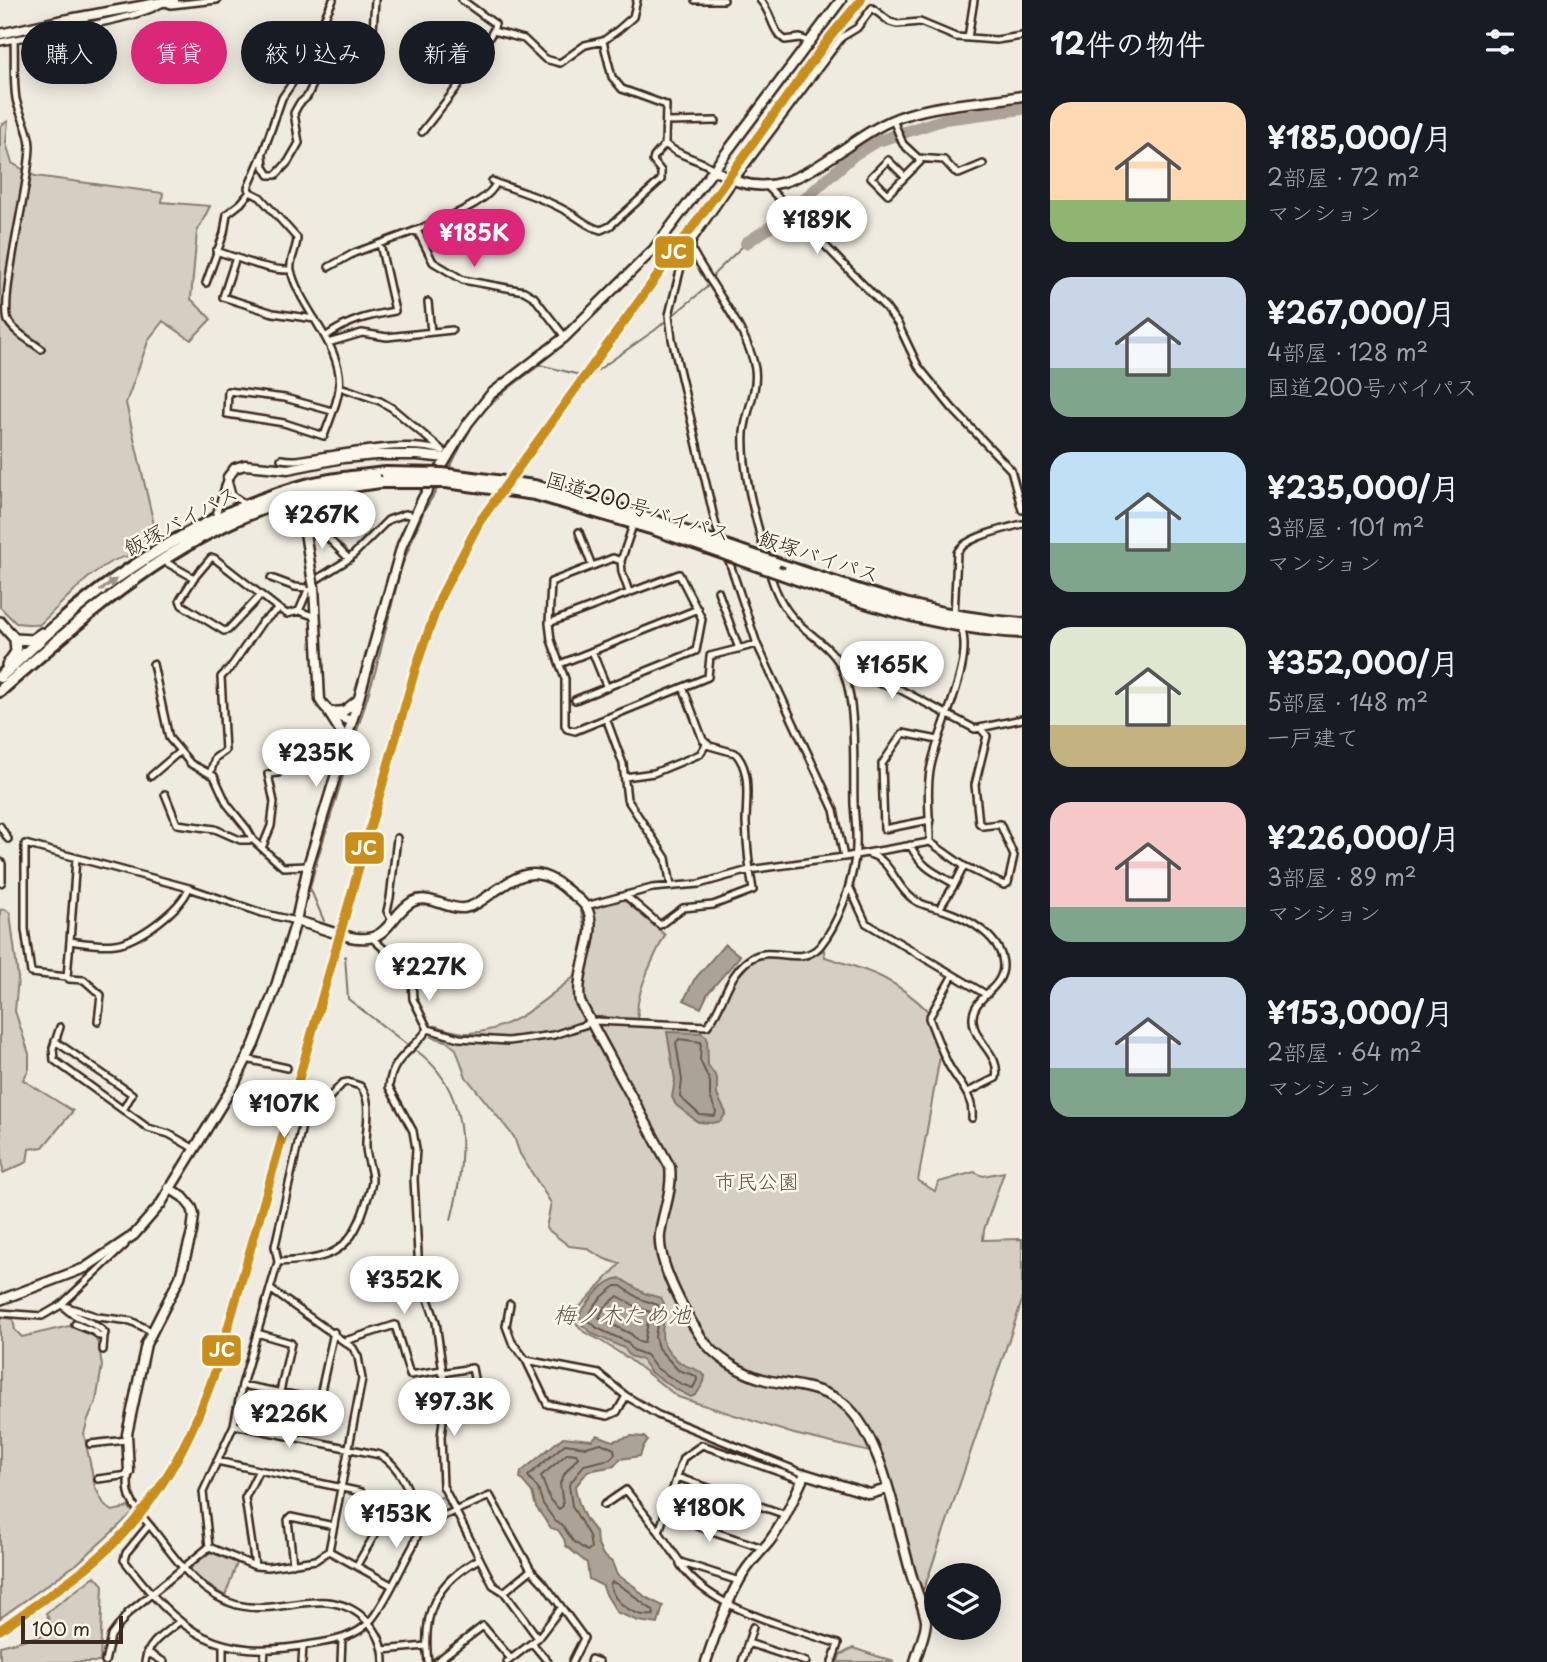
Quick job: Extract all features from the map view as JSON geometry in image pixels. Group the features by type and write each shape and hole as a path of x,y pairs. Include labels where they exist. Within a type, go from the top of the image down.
{"highway":[{"name":"飯塚バイパス","path":"0,677 84,603 160,549 248,505 307,485 383,478"},
{"name":"国道200号バイパス","path":"0,691 109,597 162,560 218,527 278,503 383,478 534,490 634,522 654,525 888,610 962,627 1022,632"},
{"name":"飯塚バイパス","path":"534,490 576,496 654,525 856,590 954,617 1022,624"}],"main road":[{"path":"0,622 15,639 24,641 39,637 78,603 84,603"},
{"path":"0,671 16,652 15,639"},
{"path":"0,864 0,881"}],"street":[{"path":"0,34 174,0"},
{"path":"163,2 171,5 217,0"},
{"path":"332,411 285,398 228,391 227,414 284,423 324,436 340,387 335,361 327,340 291,270 297,238 260,197 248,188 282,98 297,76 333,0"},
{"path":"263,153 264,167 272,176 288,162 299,144 294,113 307,97 317,76 368,52 372,46 374,0"},
{"path":"462,0 491,21"},
{"path":"495,31 524,39 545,59 560,63 585,45 603,41 634,17 638,0"},
{"path":"695,0 724,0"},
{"path":"760,0 766,6 777,35 785,40 800,38 808,41"},
{"path":"0,1313 42,1315 62,1306 108,1263 160,1205 233,1086 268,1011 296,921 308,866 359,698 394,568 414,516 446,455 491,394 565,337 654,249 841,0"},
{"path":"844,857 834,810 757,644 716,526 672,339 669,315 685,251 692,240 842,37 856,28 878,0"},
{"path":"968,38 974,0"},
{"path":"0,43 144,12 163,2"},
{"path":"872,8 890,22 920,22 948,34 968,38 996,40 1022,36"},
{"path":"14,39 16,99 30,142 29,163 4,288 5,314 8,322 18,332 41,349"},
{"path":"329,267 354,253 417,230 482,199 492,192 494,182 538,197 570,213 588,226 601,230 610,226 661,180 661,171 653,162 665,145 666,105 628,93 617,83 609,69 603,41"},
{"path":"422,132 460,84"},
{"path":"665,145 680,155 702,162 733,182 766,186 800,177 865,132 893,120 918,112 1022,96"},
{"path":"893,120 903,144 920,162 888,194 871,177 888,160 905,177"},
{"path":"666,122 716,121"},
{"path":"918,158 944,160 959,174 983,164"},
{"path":"766,186 886,308 898,324 918,366 952,408 1011,470 1022,510"},
{"path":"206,284 224,233 227,214 250,192"},
{"path":"417,230 433,262 463,280 524,291 534,297 565,337"},
{"path":"372,938 408,971 412,979 413,999 428,1029 459,1038 508,1041 554,1035 596,1021 707,1026 726,987 750,959 773,953 800,957 817,949 828,933 849,886 859,854 851,712 844,672 830,651 788,612 780,601 771,576 750,493 746,465 744,432 754,388 754,367 742,334 692,250 692,240"},
{"path":"327,340 344,324 395,311 380,244"},
{"path":"216,251 282,270 291,270"},
{"path":"236,257 223,297 273,313 315,319"},
{"path":"428,302 431,332"},
{"path":"327,340 362,333 387,337 452,330"},
{"path":"340,387 392,408 446,455"},
{"path":"281,459 296,461 380,448 422,448 446,455"},
{"path":"214,521 228,477 235,468 245,465 288,469 343,458 376,455 446,455"},
{"path":"228,477 232,495 248,505"},
{"path":"318,492 307,508 304,526 317,618 319,693 341,732 343,750"},
{"path":"278,503 294,512 304,526 320,530 349,558"},
{"path":"299,611 311,583 349,558 388,520 405,514 414,516"},
{"path":"629,592 621,561 634,522"},
{"path":"930,842 929,772 960,678 962,627 954,617 957,553 959,548 970,541 1022,524"},
{"path":"579,532 592,566"},
{"path":"261,595 229,630 223,631 180,603 194,578 211,558 214,558 287,614 299,611 317,618"},
{"path":"621,561 613,558 551,582 549,623 551,640 565,679 567,729 575,731 708,677 710,656 757,644"},
{"path":"162,560 194,578"},
{"path":"549,623 679,574 702,619 696,651 575,699"},
{"path":"271,578 295,587 311,584"},
{"path":"718,591 739,649"},
{"path":"210,774 215,758 225,751 221,677 262,622 279,609"},
{"path":"560,664 698,609"},
{"path":"716,616 727,615"},
{"path":"592,651 607,688"},
{"path":"153,664 169,738 179,752 191,764 214,776 227,804 262,848 284,867 308,866"},
{"path":"844,672 901,690 970,728 981,729 1022,719"},
{"path":"625,895 660,925 683,908 713,905 751,892 746,822 747,786 743,766 735,753 702,740 683,687"},
{"path":"327,711 344,711 359,698"},
{"path":"327,711 352,721"},
{"path":"606,718 623,764 627,799 666,858 671,886"},
{"path":"586,906 671,886 699,884 749,870 930,842 964,866 1006,885 1014,861 1000,824 983,826 979,823 975,785 988,736 981,729"},
{"path":"930,820 884,829 882,764 903,733 938,740"},
{"path":"625,777 654,773 700,754 707,744"},
{"path":"151,776 179,752"},
{"path":"262,848 271,826 274,802 268,774 278,772"},
{"path":"165,794 177,824 215,829 240,840 253,840"},
{"path":"0,826 8,839"},
{"path":"392,921 387,911 397,838"},
{"path":"99,1021 101,995 84,980 31,973 24,929 25,844 189,888 262,913 353,937 372,938 383,932 414,901 427,900 465,908 476,904 509,881 537,873 556,881 586,906 591,918 580,1002 670,1167 671,1183 660,1233 661,1250 678,1294 701,1338 720,1356 748,1374 824,1393 844,1403 864,1426 872,1441 926,1621 915,1662"},
{"path":"911,845 918,860 955,884"},
{"path":"859,854 880,859 914,901 939,909 990,936 998,948 1003,963 999,981 975,1007 972,1023 977,1036 997,1063 996,1078 968,1092"},
{"path":"67,977 76,859"},
{"path":"939,909 964,866"},
{"path":"849,886 866,923 987,995"},
{"path":"70,941 108,945 125,942 173,910 184,899 189,888"},
{"path":"954,975 929,1018 949,1065 968,1092 973,1106 972,1118"},
{"path":"60,1027 53,1048 54,1060 148,1128 169,1134 193,1148"},
{"path":"428,1029 395,1065 389,1087 413,1131 416,1149 414,1179 419,1273 436,1322 446,1395 441,1437 443,1486 493,1585 504,1592 538,1638"},
{"path":"55,1041 132,1094 123,1110"},
{"path":"246,1059 286,1068"},
{"path":"209,1547 204,1492 234,1425 242,1385 278,1262 275,1246 302,1126 344,1083 355,1083 365,1091 367,1098 365,1153 372,1181 358,1224 335,1252 319,1260 278,1262"},
{"path":"169,1188 183,1197 192,1208 192,1232 180,1277 151,1331 135,1392 127,1440 132,1507 183,1568 202,1586 236,1605 268,1609 329,1602 352,1610 370,1622 383,1650 383,1662"},
{"path":"0,1300 85,1268 134,1235"},
{"path":"209,1547 255,1566 316,1560 329,1551 362,1379 358,1357 353,1348 334,1332 270,1289"},
{"path":"510,1304 506,1326 512,1342 526,1360 547,1404 608,1416 617,1412 626,1396"},
{"path":"62,1306 98,1317 131,1321 151,1331"},
{"path":"62,1306 75,1317 102,1328 105,1333 103,1350"},
{"path":"75,1324 104,1336"},
{"path":"345,1341 395,1325 410,1375 472,1368 477,1394"},
{"path":"242,1385 319,1400 334,1332"},
{"path":"257,1333 290,1343 280,1392"},
{"path":"526,1360 599,1374 626,1396 658,1415 803,1477"},
{"path":"234,1425 380,1455 394,1463 423,1527"},
{"path":"90,1444 127,1440"},
{"path":"659,1532 683,1458 702,1445 803,1477 870,1494 887,1489"},
{"path":"217,1461 361,1492 378,1529 357,1566"},
{"path":"255,1566 245,1498 259,1470"},
{"path":"98,1479 129,1474"},
{"path":"677,1477 786,1515"},
{"path":"706,1662 739,1581 748,1564 786,1515 803,1477"},
{"path":"604,1505 626,1490 690,1578 727,1605 838,1644 832,1662"},
{"path":"149,1525 126,1553 124,1560 151,1594 178,1622 200,1636 223,1645 265,1650 342,1639 370,1622 423,1527 490,1496 531,1570 584,1638 572,1662"},
{"path":"664,1515 763,1548"},
{"path":"293,1564 288,1520 291,1517 334,1526"},
{"path":"105,1662 111,1636 118,1623 209,1547"},
{"path":"329,1551 391,1586"},
{"path":"428,1662 426,1646 432,1608 438,1594 449,1579 479,1559"},
{"path":"680,1562 739,1581"},
{"path":"504,1592 531,1570"},
{"path":"436,1662 483,1626 509,1661 538,1638 561,1608"},
{"path":"145,1662 152,1643 178,1622"},
{"path":"742,1662 753,1627"},
{"path":"341,1662 342,1639"},
{"path":"532,1643 548,1662"},
{"path":"748,1643 793,1660 806,1662"},
{"path":"223,1645 223,1662"},
{"path":"302,1662 303,1646"},
{"path":"383,1650 426,1646"},
{"path":"264,1662 265,1650"},
{"path":"147,1652 164,1662"},
{"path":"590,1662 591,1659 599,1662"}],"green space":[{"path":"8,121 6,143 12,163 35,176 163,193 162,202 210,206 197,232 191,299 211,319 191,340 163,321 149,339 126,403 158,542 148,550 115,560 99,569 39,625 16,623 0,607 0,126"},
{"name":"市民公園","path":"623,899 665,935 645,978 638,1001 639,1020 654,1028 710,1029 728,988 751,962 765,957 808,959 824,950 825,957 893,983 929,1012 926,1019 940,1056 918,1181 935,1191 939,1182 974,1172 983,1176 1004,1172 983,1240 1022,1239 1022,1301 933,1563 924,1563 924,1589 920,1587 883,1455 794,1434 678,1397 629,1359 584,1332 576,1323 574,1313 620,1264 586,1248 569,1246 546,1228 551,1203 520,1154 514,1137 466,1077 456,1049 446,1041 432,1037 435,1026 468,1033 498,1027 525,1014 575,976 585,931 581,911"},
{"path":"5,909 10,913 18,978 15,1011 29,1054 29,1069 23,1080 73,1111 43,1147 29,1149 27,1162 3,1173 0,1124 0,910"},
{"path":"0,1317 13,1319 15,1330 22,1337 69,1326 95,1337 102,1366 96,1402 84,1434 95,1487 105,1506 113,1511 129,1507 133,1513 78,1563 0,1618"},
{"path":"444,1496 450,1510 426,1520 420,1506"},
{"path":"211,1552 237,1563 225,1596 191,1570 192,1566"},
{"path":"95,1576 103,1585 100,1662 0,1662 0,1646 55,1632 46,1613"},
{"path":"853,1648 894,1662 838,1662 840,1655"}],"water":[{"path":"725,944 740,956 708,993 701,1008 684,1000 694,980"},
{"path":"667,1032 702,1033 707,1037 708,1065 717,1078 717,1095 726,1113 721,1121 698,1122 676,1105 672,1097 675,1080"},
{"name":"梅ノ木ため池","path":"620,1278 644,1293 661,1298 665,1309 662,1335 666,1347 681,1363 705,1376 696,1395 691,1397 677,1390 650,1372 642,1360 630,1356 624,1348 593,1334 581,1324 580,1314 592,1297 602,1287"},
{"path":"597,1435 613,1441 632,1436 644,1437 648,1441 640,1456 620,1459 614,1466 588,1471 575,1487 582,1512 596,1532 597,1543 603,1555 612,1562 617,1575 645,1597 663,1606 658,1624 638,1621 616,1612 603,1586 589,1579 587,1563 566,1546 558,1530 551,1528 536,1507 532,1492 520,1478 521,1472 563,1437 592,1440"}],"waterway":[{"path":"746,243 781,220 855,154 875,142 945,119 1022,109"},
{"path":"448,471 474,423 514,384 540,365 588,377 655,330 706,288 715,273 746,243"},
{"path":"324,921 310,888 316,864 376,669 401,568 424,511 438,488"},
{"path":"345,956 348,999 409,1046"},
{"path":"414,1049 433,1065 447,1084 460,1127 460,1174 451,1220"}],"transit line":[{"name":"JC","path":"0,1630 75,1576 120,1537 172,1468 197,1417 218,1363 416,667 441,596 480,521 830,37 861,0"}]}
